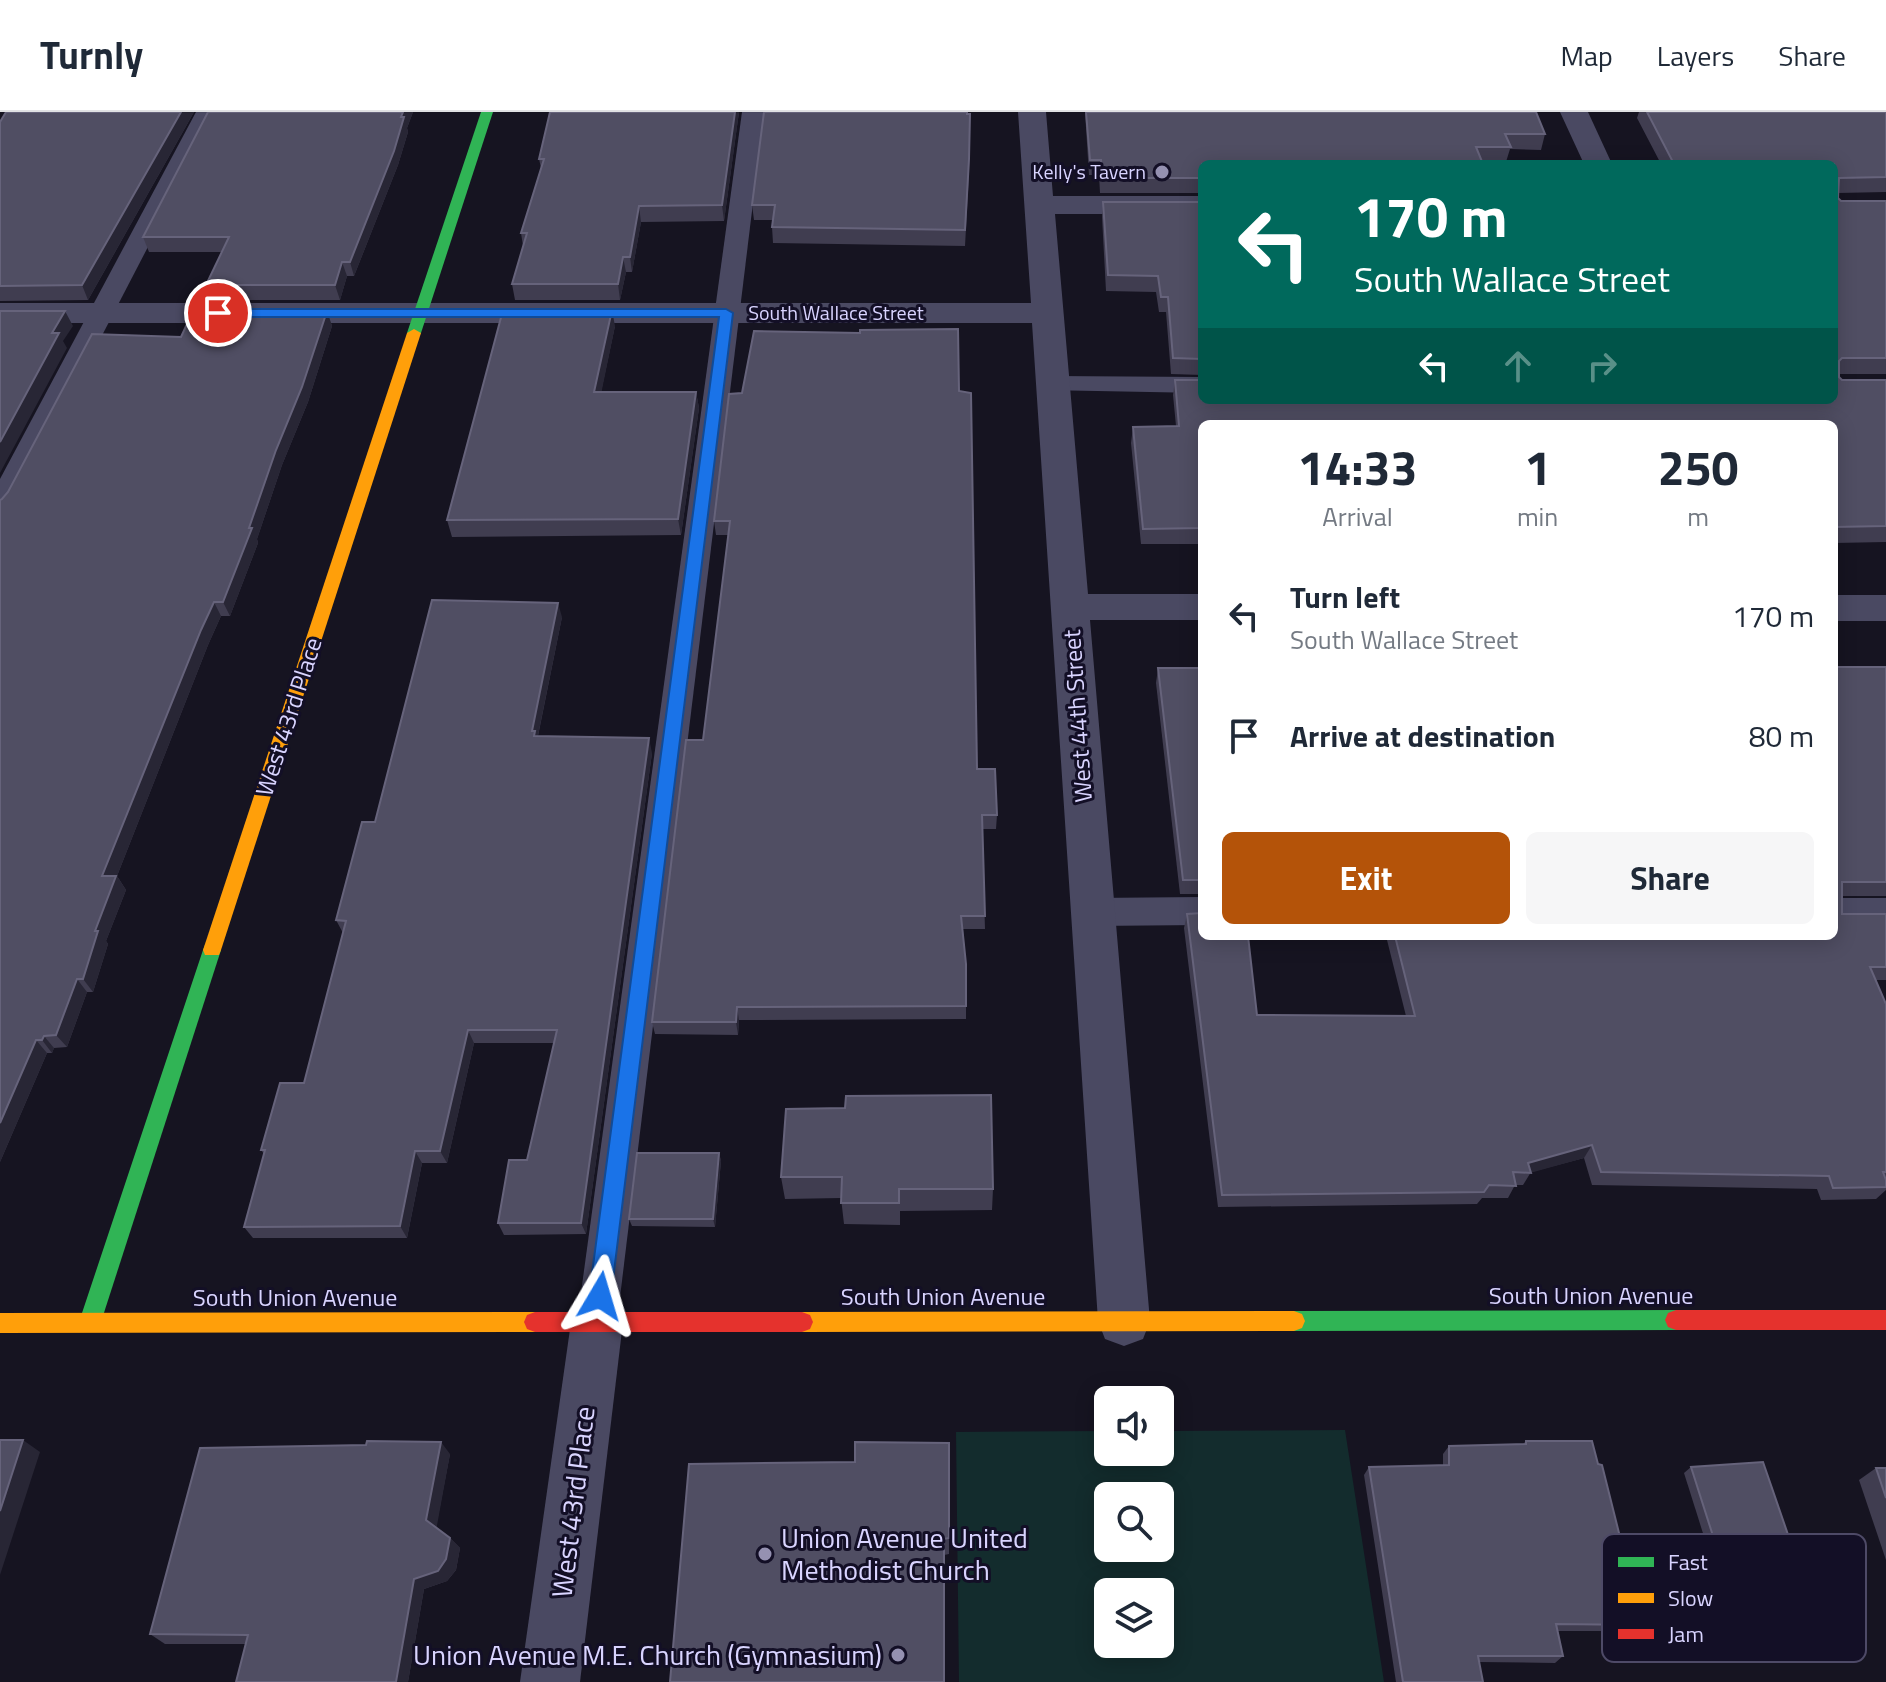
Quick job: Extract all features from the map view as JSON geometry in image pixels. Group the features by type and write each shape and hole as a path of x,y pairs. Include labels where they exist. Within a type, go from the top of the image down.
{"street":[{"name":"West 43rd Place","path":"90,1322 487,112"},
{"name":"West 44th Street","path":"1032,112 1124,1321"},
{"path":"1574,112 1596,160"},
{"path":"1039,205 1198,205"},
{"name":"South Wallace Street","path":"0,313 1048,313"},
{"path":"1070,607 1198,607"},
{"path":"1838,608 1886,608"},
{"name":"South Union Avenue","path":"0,1323 1886,1320"},
{"name":"West 43rd Place","path":"550,1682 597,1322"}],"lane":[{"path":"0,505 207,112"},
{"path":"597,1322 753,112"},
{"path":"1053,384 1198,385"},
{"path":"1092,912 1198,911"},
{"path":"1838,912 1886,912"}],"green space":[{"path":"1345,1430 1384,1682 959,1682 956,1432 1094,1431 1094,1466 1174,1466 1174,1431"}],"building":[{"path":"6,112 181,112 82,285 0,286 0,122"},
{"path":"208,112 403,112 394,151 350,262 342,262 335,285 206,285 229,237 143,237"},
{"path":"550,112 735,112 722,205 639,206 630,257 623,257 618,284 512,284 527,233 521,233 544,159 539,159"},
{"path":"764,112 967,112 970,114 965,230 772,227 775,205 752,205"},
{"path":"1086,112 1536,112 1545,134 1505,134 1511,147 1476,147 1481,160 1198,160 1198,178 1102,178 1101,160 1090,160"},
{"path":"1647,112 1886,112 1886,177 1839,178 1838,198 1838,160 1672,160"},
{"path":"1838,198 1841,201 1886,201 1886,358 1842,358 1839,361 1839,377 1842,380 1886,380 1886,526 1838,527 1838,420 1198,420 1198,528 1143,529 1133,427 1179,426 1175,380 1198,380 1198,404 1838,404"},
{"path":"1103,202 1198,202 1198,359 1173,358 1168,297 1161,297 1158,276 1108,275"},
{"path":"503,310 612,310 594,392 696,392 678,519 447,520"},
{"path":"0,311 65,311 52,333 59,333 0,442"},
{"path":"193,311 327,311 249,528 252,528 223,602 214,602 201,630 102,876 116,876 95,931 98,931 83,979 77,979 56,1035 36,1040 0,1123 0,500 8,492 92,334 181,337"},
{"path":"958,329 959,391 971,393 977,769 995,769 997,815 982,815 985,916 961,916 966,1006 737,1007 736,1022 652,1022 686,740 703,740 730,521 714,521 729,394 742,393 754,331 860,333 860,330"},
{"path":"432,600 558,603 532,731 535,731 534,736 649,738 581,1223 498,1223 509,1160 527,1160 557,1030 468,1030 440,1151 415,1151 400,1226 244,1227 280,1083 304,1083 346,921 336,920 362,822 375,822"},
{"path":"1838,667 1886,667 1886,882 1842,882 1842,914 1886,914 1886,967 1870,967 1886,1004 1886,1172 1883,1172 1886,1187 1833,1188 1829,1176 1601,1172 1592,1145 1528,1163 1531,1173 1513,1172 1516,1186 1489,1185 1484,1192 1222,1195 1187,914 1198,913 1198,940 1248,940 1257,1015 1415,1016 1396,940 1838,940"},
{"path":"1158,668 1198,668 1198,880 1183,880"},
{"path":"991,1095 993,1189 899,1189 899,1203 841,1203 842,1177 781,1177 786,1109 845,1108 846,1096"},
{"path":"637,1153 719,1153 713,1219 629,1219"},
{"path":"0,1440 23,1440 0,1511"},
{"path":"367,1441 441,1442 426,1520 450,1538 446,1559 438,1571 414,1579 396,1682 236,1682 248,1635 150,1634 200,1448 366,1445"},
{"path":"1526,1441 1592,1441 1598,1464 1602,1465 1619,1534 1602,1534 1602,1625 1556,1624 1563,1656 1478,1656 1483,1682 1403,1682 1369,1467 1449,1465 1449,1446 1526,1444"},
{"path":"855,1442 949,1443 949,1538 944,1539 944,1682 670,1682 689,1464 855,1462"},
{"path":"1763,1462 1788,1534 1712,1534 1691,1467"},
{"path":"1876,1468 1886,1468 1886,1498"}],"traffic: fast":[{"path":"414,333 487,112"},
{"path":"90,1322 212,950"},
{"path":"1294,1321 1676,1320"}],"traffic: slow":[{"path":"212,950 414,333"},
{"path":"802,1322 1294,1321"},
{"path":"0,1323 535,1322"}],"traffic: jam":[{"path":"1676,1320 1886,1320"},
{"path":"535,1322 802,1322"}],"place":[{"name":"Kelly's Tavern","path":"1162,172"},
{"name":"Union Avenue United Methodist Church","path":"765,1554"},
{"name":"Union Avenue M.E. Church (Gymnasium)","path":"898,1655"}],"route":[{"path":"218,313 726,313 600,1296"}]}
